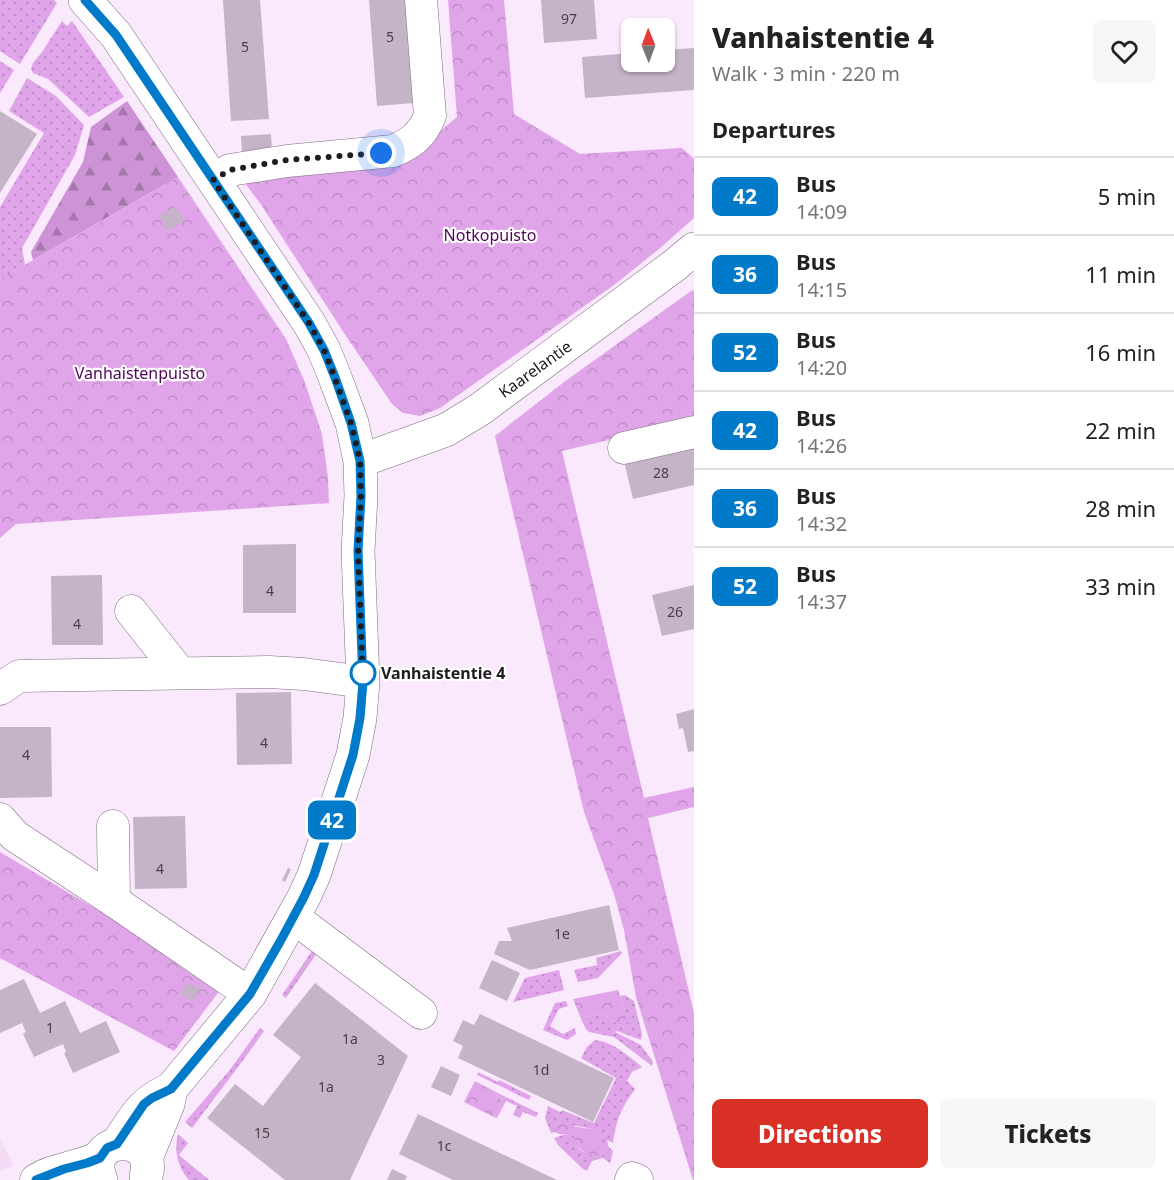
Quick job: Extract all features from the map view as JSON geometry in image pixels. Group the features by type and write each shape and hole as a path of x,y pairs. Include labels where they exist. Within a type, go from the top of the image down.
{"main road":[{"path":"85,0 116,35 309,323 324,350 351,423 360,461 361,496 358,551 363,682 360,718 353,755 314,875 250,994 171,1089 144,1104 106,1160"},
{"name":"Kaarelantie","path":"360,461 446,430 479,410 694,249"},
{"path":"149,1173 171,1089"},
{"path":"106,1160 124,1143 131,1144 143,1152 149,1173"}],"street":[{"path":"213,180 230,170 287,160 393,152 407,146 424,129 430,116 421,0"},
{"path":"624,448 694,432"},
{"path":"131,611 180,673"},
{"path":"0,689 19,676 269,672 363,682"},
{"path":"0,819 15,836 250,994"},
{"path":"113,826 114,901"},
{"path":"293,917 422,1013"},
{"path":"36,1180 64,1169 106,1160"},
{"path":"631,1180 632,1178 638,1180"}],"shaded area":[{"path":"0,1138 14,1166 0,1170"}],"green space":[{"path":"0,0 54,0 57,3 20,64 0,51"},
{"name":"Notkopuisto","path":"448,0 504,0 514,114 580,154 682,148 694,159 694,218 614,285 440,408 420,416 403,413 392,404 242,179 397,167 457,117"},
{"path":"62,21 67,26 72,21 124,97 89,117 48,79 33,73 31,69"},
{"path":"0,61 14,70 0,93"},
{"path":"27,78 56,96 84,125 75,155 22,248 25,265 0,279 0,207 44,133 9,111"},
{"path":"127,101 178,177 33,260 31,252 83,162 91,127"},
{"name":"Vanhaistenpuisto","path":"178,177 286,339 304,380 322,434 329,503 16,524 0,538 0,279"},
{"path":"694,290 694,420 562,451 644,798 694,787 694,807 648,818 694,1013 693,1180 636,997 624,930 614,894 584,812 495,436 564,382"},
{"path":"0,852 224,985 174,1051 0,958"},
{"path":"314,948 319,950 286,998 282,995"},
{"path":"621,951 622,953 598,978 578,982 574,970 597,965 596,958"},
{"path":"559,970 564,990 513,1002 525,978"},
{"path":"618,990 625,1010 627,1025 625,1027 601,1015 581,1019 573,999"},
{"path":"625,995 634,1001 642,1034 641,1040 615,1032 641,1045 653,1062 652,1066 614,1037 589,1032 581,1019 601,1015 625,1027 625,1010 620,996"},
{"path":"566,1001 568,1006 559,1009 550,1026 563,1034 575,1028 576,1034 567,1040 543,1030 555,1003"},
{"path":"260,1028 264,1031 192,1128 185,1122 229,1071"},
{"path":"595,1040 614,1047 642,1067 632,1072 627,1081 635,1089 620,1114 613,1143 595,1134 592,1129 578,1126 555,1126 555,1132 551,1133 545,1118 548,1106 594,1123 616,1078 581,1058 587,1047"},
{"path":"478,1072 531,1096 529,1100 477,1075"},
{"path":"475,1081 498,1093 496,1097 503,1100 494,1117 464,1102"},
{"path":"498,1093 538,1113 536,1117 523,1112 520,1118 513,1115 517,1106 506,1101 497,1118 494,1117 503,1100 496,1097"},
{"path":"556,1122 592,1129 607,1140 609,1149 607,1153 593,1155 585,1153 575,1143 575,1137 555,1132"},
{"path":"178,1134 188,1143 179,1155 209,1180 189,1180 185,1175 178,1158 176,1146"},
{"path":"563,1135 575,1137 577,1147 588,1154 602,1155 609,1149 607,1145 613,1151 610,1163 603,1158 592,1161 587,1171 583,1169 558,1145 554,1138"}],"building":[{"path":"223,0 260,0 269,119 231,121"},
{"path":"369,0 406,0 414,103 377,106"},
{"path":"541,0 594,0 597,39 544,43"},
{"path":"694,48 694,90 585,98 582,57 621,54 621,72 675,72 675,49"},
{"path":"0,111 37,134 0,193"},
{"path":"271,134 272,151 242,153 241,136"},
{"path":"175,206 184,221 168,231 159,216"},
{"path":"694,445 694,485 633,499 624,461"},
{"path":"296,544 296,613 243,613 243,545"},
{"path":"102,575 103,645 52,645 51,576"},
{"path":"694,585 694,629 662,636 652,595"},
{"path":"291,692 292,764 237,765 236,693"},
{"path":"694,709 694,751 688,752 683,728 679,729 676,714"},
{"path":"0,727 51,727 52,797 0,798"},
{"path":"185,816 187,888 135,889 133,817"},
{"path":"288,868 291,869 285,882 282,880"},
{"path":"609,905 619,950 530,970 494,954 499,941 512,941 507,928"},
{"path":"492,960 520,973 507,1001 479,988"},
{"path":"24,979 40,1013 65,1001 80,1033 106,1021 120,1052 73,1073 64,1053 66,1052 63,1044 34,1057 23,1034 26,1032 22,1023 0,1033 0,990"},
{"path":"188,982 200,989 193,1001 181,994"},
{"path":"315,983 408,1056 350,1180 285,1180 207,1118 235,1084 263,1106 301,1057 273,1035"},
{"path":"480,1014 614,1078 593,1122 458,1058 463,1046 453,1041 463,1020 474,1025"},
{"path":"441,1066 460,1075 451,1096 431,1087"},
{"path":"418,1114 557,1180 453,1180 399,1154"},
{"path":"392,1169 407,1176 405,1180 387,1180"}],"bus line":[{"name":"42","path":"36,1180 100,1158 107,1148 117,1144 144,1104 171,1089 250,994 314,875 353,755 360,718 363,682 358,551 360,461 351,423 324,350 309,323 116,35 85,0"}],"place":[{"name":"Vanhaistentie 4","path":"363,673"}],"route":[{"path":"363,673 363,682 358,551 360,461 351,423 324,350 309,323 213,180 230,170 287,160 381,153"}]}
